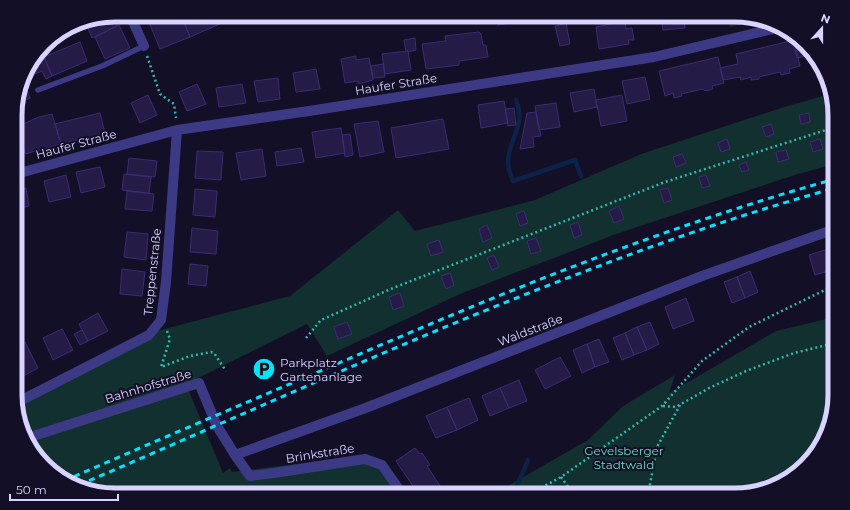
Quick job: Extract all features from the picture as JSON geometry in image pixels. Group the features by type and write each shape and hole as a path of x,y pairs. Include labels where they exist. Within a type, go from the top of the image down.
{"street":[{"path":"133,22 144,46"},
{"name":"Haufer Straße","path":"22,172 177,130 654,57 772,30"},
{"name":"Treppenstraße","path":"22,400 149,336 162,320 177,130"},
{"name":"Waldstraße","path":"235,455 363,409 702,276 828,231"},
{"name":"Bahnhofstraße","path":"32,436 199,383 217,426 235,455"},
{"name":"Brinkstraße","path":"235,455 250,476 365,459 382,465 398,488"}],"lane":[{"path":"38,90 102,66 144,46"}],"path":[{"path":"144,46 160,94 174,104 177,130"},
{"path":"306,338 321,320 393,288 665,182 828,129"},
{"path":"541,488 561,477 662,406 702,361 743,331 828,288"},
{"path":"170,337 162,367 190,356 211,352 214,353 226,371"},
{"path":"662,406 676,407 709,388 746,371 794,353 828,345"},
{"path":"649,488 658,447 680,405"},
{"path":"561,477 569,488"}],"green space":[{"path":"729,22 745,23 745,23 730,27"},
{"path":"826,95 828,109 828,166 798,174 619,233 460,294 327,356 307,324 186,384 223,473 230,468 232,472 364,455 379,468 394,488 103,487 80,481 58,469 38,447 29,430 25,419 23,404 153,332 290,296 398,210 415,231 535,200 641,154 781,108"},
{"name":"Gevelsberger Stadtwald","path":"828,319 828,401 823,425 809,452 792,469 781,476 759,485 741,488 504,488 588,440 623,406 675,375 669,393 776,331"}],"building":[{"path":"115,22 117,26 92,38 87,26"},
{"path":"149,22 184,22 190,37 160,49"},
{"path":"184,22 224,22 190,37"},
{"path":"497,22 515,22 498,25"},
{"path":"625,22 626,29 632,28 634,40 628,40 629,44 599,49 596,27"},
{"path":"662,22 684,22 685,28 663,30"},
{"path":"566,23 570,44 560,46 555,26"},
{"path":"119,25 130,48 105,59 95,37"},
{"path":"479,32 481,34 483,45 486,45 488,57 459,61 459,65 426,69 422,44 446,41 445,36"},
{"path":"415,38 416,50 406,51 404,40"},
{"path":"791,41 795,43 800,66 789,69 790,73 781,75 780,72 759,77 759,79 751,80 751,77 741,80 740,77 723,80 720,68 738,64 736,54"},
{"path":"80,42 87,61 52,76 44,57"},
{"path":"800,48 807,56 797,58 795,49"},
{"path":"408,51 411,70 385,74 382,54"},
{"path":"356,56 356,60 369,58 373,80 358,84 358,81 345,83 341,59"},
{"path":"44,57 52,76 46,79 42,71 31,76 41,59"},
{"path":"718,57 724,83 712,86 713,89 705,91 703,89 681,94 682,96 674,98 673,93 665,96 659,71"},
{"path":"383,64 385,77 373,78 371,66"},
{"path":"316,69 320,89 296,92 293,73"},
{"path":"645,77 650,99 627,104 622,81"},
{"path":"278,78 280,99 258,102 254,81"},
{"path":"197,84 206,104 187,111 179,92"},
{"path":"242,84 246,103 219,107 216,88"},
{"path":"26,88 30,98 23,101"},
{"path":"594,89 597,107 574,112 570,93"},
{"path":"148,95 157,115 140,123 131,103"},
{"path":"622,95 627,121 601,126 596,100"},
{"path":"504,101 508,123 481,128 478,105"},
{"path":"556,103 560,127 539,130 535,106"},
{"path":"514,108 516,125 508,126 505,109"},
{"path":"536,112 541,136 533,137 534,147 520,149 527,113"},
{"path":"100,113 105,133 61,144 55,124"},
{"path":"809,113 810,122 801,124 799,115"},
{"path":"52,114 61,144 25,154 22,146 22,124 39,117"},
{"path":"443,119 449,149 396,158 391,128"},
{"path":"378,121 384,152 360,157 354,124"},
{"path":"771,124 774,134 766,137 762,127"},
{"path":"341,128 345,153 316,158 312,132"},
{"path":"350,134 353,155 345,157 342,135"},
{"path":"727,139 730,149 721,152 718,143"},
{"path":"820,139 823,149 813,152 810,142"},
{"path":"301,148 304,162 277,166 275,152"},
{"path":"262,149 266,176 241,180 236,153"},
{"path":"786,150 789,159 778,162 776,152"},
{"path":"197,151 223,152 221,180 195,178"},
{"path":"682,154 686,163 676,167 673,157"},
{"path":"129,158 157,161 155,177 127,174"},
{"path":"746,162 749,170 742,172 739,165"},
{"path":"100,167 105,187 81,193 76,172"},
{"path":"124,174 151,177 149,193 122,190"},
{"path":"66,175 71,197 49,202 44,181"},
{"path":"706,175 710,186 702,188 699,177"},
{"path":"26,188 29,206 22,208 22,189"},
{"path":"668,188 672,200 664,203 660,190"},
{"path":"195,189 217,191 215,217 193,215"},
{"path":"127,191 154,194 152,211 125,209"},
{"path":"619,206 624,219 614,223 609,211"},
{"path":"524,211 528,223 520,226 516,214"},
{"path":"578,222 582,235 574,238 570,225"},
{"path":"487,225 492,238 483,242 479,229"},
{"path":"192,228 218,231 216,254 190,252"},
{"path":"127,232 148,234 146,260 124,257"},
{"path":"536,238 541,251 531,254 527,241"},
{"path":"439,240 443,252 431,256 427,244"},
{"path":"828,249 828,271 815,275 809,255"},
{"path":"494,255 499,267 492,270 487,258"},
{"path":"190,264 208,266 206,286 188,284"},
{"path":"122,269 145,272 142,296 120,294"},
{"path":"750,271 758,292 745,298 737,277"},
{"path":"450,273 454,285 446,289 441,276"},
{"path":"737,277 745,298 732,303 724,282"},
{"path":"400,293 404,306 393,310 389,297"},
{"path":"686,298 694,321 673,329 665,307"},
{"path":"98,313 108,331 88,341 79,324"},
{"path":"347,322 352,334 338,339 334,327"},
{"path":"650,322 659,344 647,350 637,327"},
{"path":"637,327 647,350 634,355 625,333"},
{"path":"62,329 73,350 53,360 43,338"},
{"path":"82,330 88,341 80,345 74,334"},
{"path":"625,333 634,355 622,360 613,338"},
{"path":"599,339 609,362 595,367 587,344"},
{"path":"25,342 38,368 22,377 22,344"},
{"path":"587,344 595,367 582,373 573,350"},
{"path":"560,357 571,376 545,389 535,370"},
{"path":"519,380 527,401 509,408 500,388"},
{"path":"500,388 509,408 490,416 482,396"},
{"path":"469,398 478,420 457,430 447,407"},
{"path":"447,407 457,430 436,438 426,416"},
{"path":"415,448 420,454 422,453 430,465 427,466 441,488 414,488 396,461"}],"waterway":[{"path":"516,100 519,109 518,125 511,146 508,163 513,181 575,160 581,176"},
{"path":"516,488 528,460"}],"railway":[{"path":"72,477 164,437 518,288 706,218 828,181"},
{"path":"84,483 358,364 546,286 642,250 738,217 828,190"}],"place":[{"name":"Parkplatz Gartenanlage","path":"264,369"}]}
